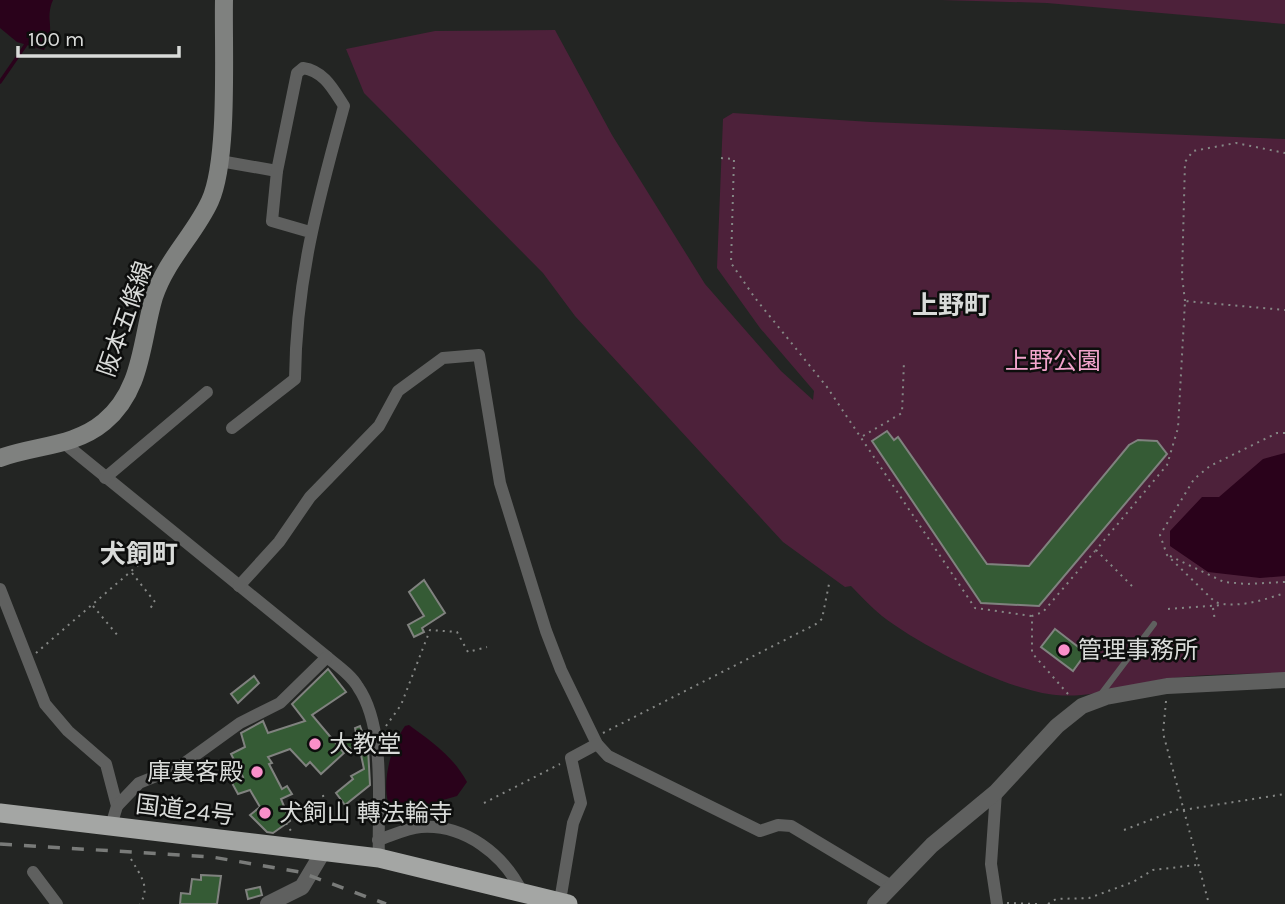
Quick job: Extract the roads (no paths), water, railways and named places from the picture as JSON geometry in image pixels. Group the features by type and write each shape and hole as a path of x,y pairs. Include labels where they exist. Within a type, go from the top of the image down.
{"highway":[{"name":"国道24号","path":"0,813 323,852 379,849 555,902"}],"main road":[{"name":"阪本五條線","path":"0,458 64,443 102,424 118,410 139,371 155,297 169,264 211,200 220,161 224,0"}],"street":[{"path":"232,428 295,379 298,306 310,232 344,106 328,82 314,69 303,68 297,73 277,171 272,221 310,232"},
{"path":"220,161 277,171"},
{"path":"239,586 279,542 310,497 379,426 398,391 443,358 479,355 500,483 549,641 596,740 608,756 760,831 778,825 791,826 891,886"},
{"path":"105,478 207,392"},
{"path":"64,443 327,657 358,686 369,706 376,737 379,849 421,827 470,836 503,862 522,892"},
{"path":"0,589 45,704 68,731 106,764 117,806"},
{"path":"111,826 117,806 139,783 178,767 240,723 280,703 327,657"},
{"path":"875,904 932,845 996,792 1057,726 1082,706 1167,686 1285,680"},
{"path":"555,902 573,822 581,803 571,758 596,740"},
{"path":"996,792 991,864 997,904"},
{"path":"268,904 302,887 323,852"},
{"path":"33,872 57,904"}],"lane":[{"path":"1096,701 1154,624"}],"waterway":[{"path":"0,82 27,43"}],"railway":[{"path":"0,844 212,857 300,872 386,904"}],"place":[{"name":"管理事務所","path":"1064,650"},
{"name":"大教堂","path":"315,744"},
{"name":"庫裏客殿","path":"257,772"},
{"name":"犬飼山 轉法輪寺","path":"265,813"}],"district":[{"name":"上野町","path":"951,305"},
{"name":"犬飼町","path":"139,554"}],"park label":[{"name":"上野公園","path":"1053,361"}]}
